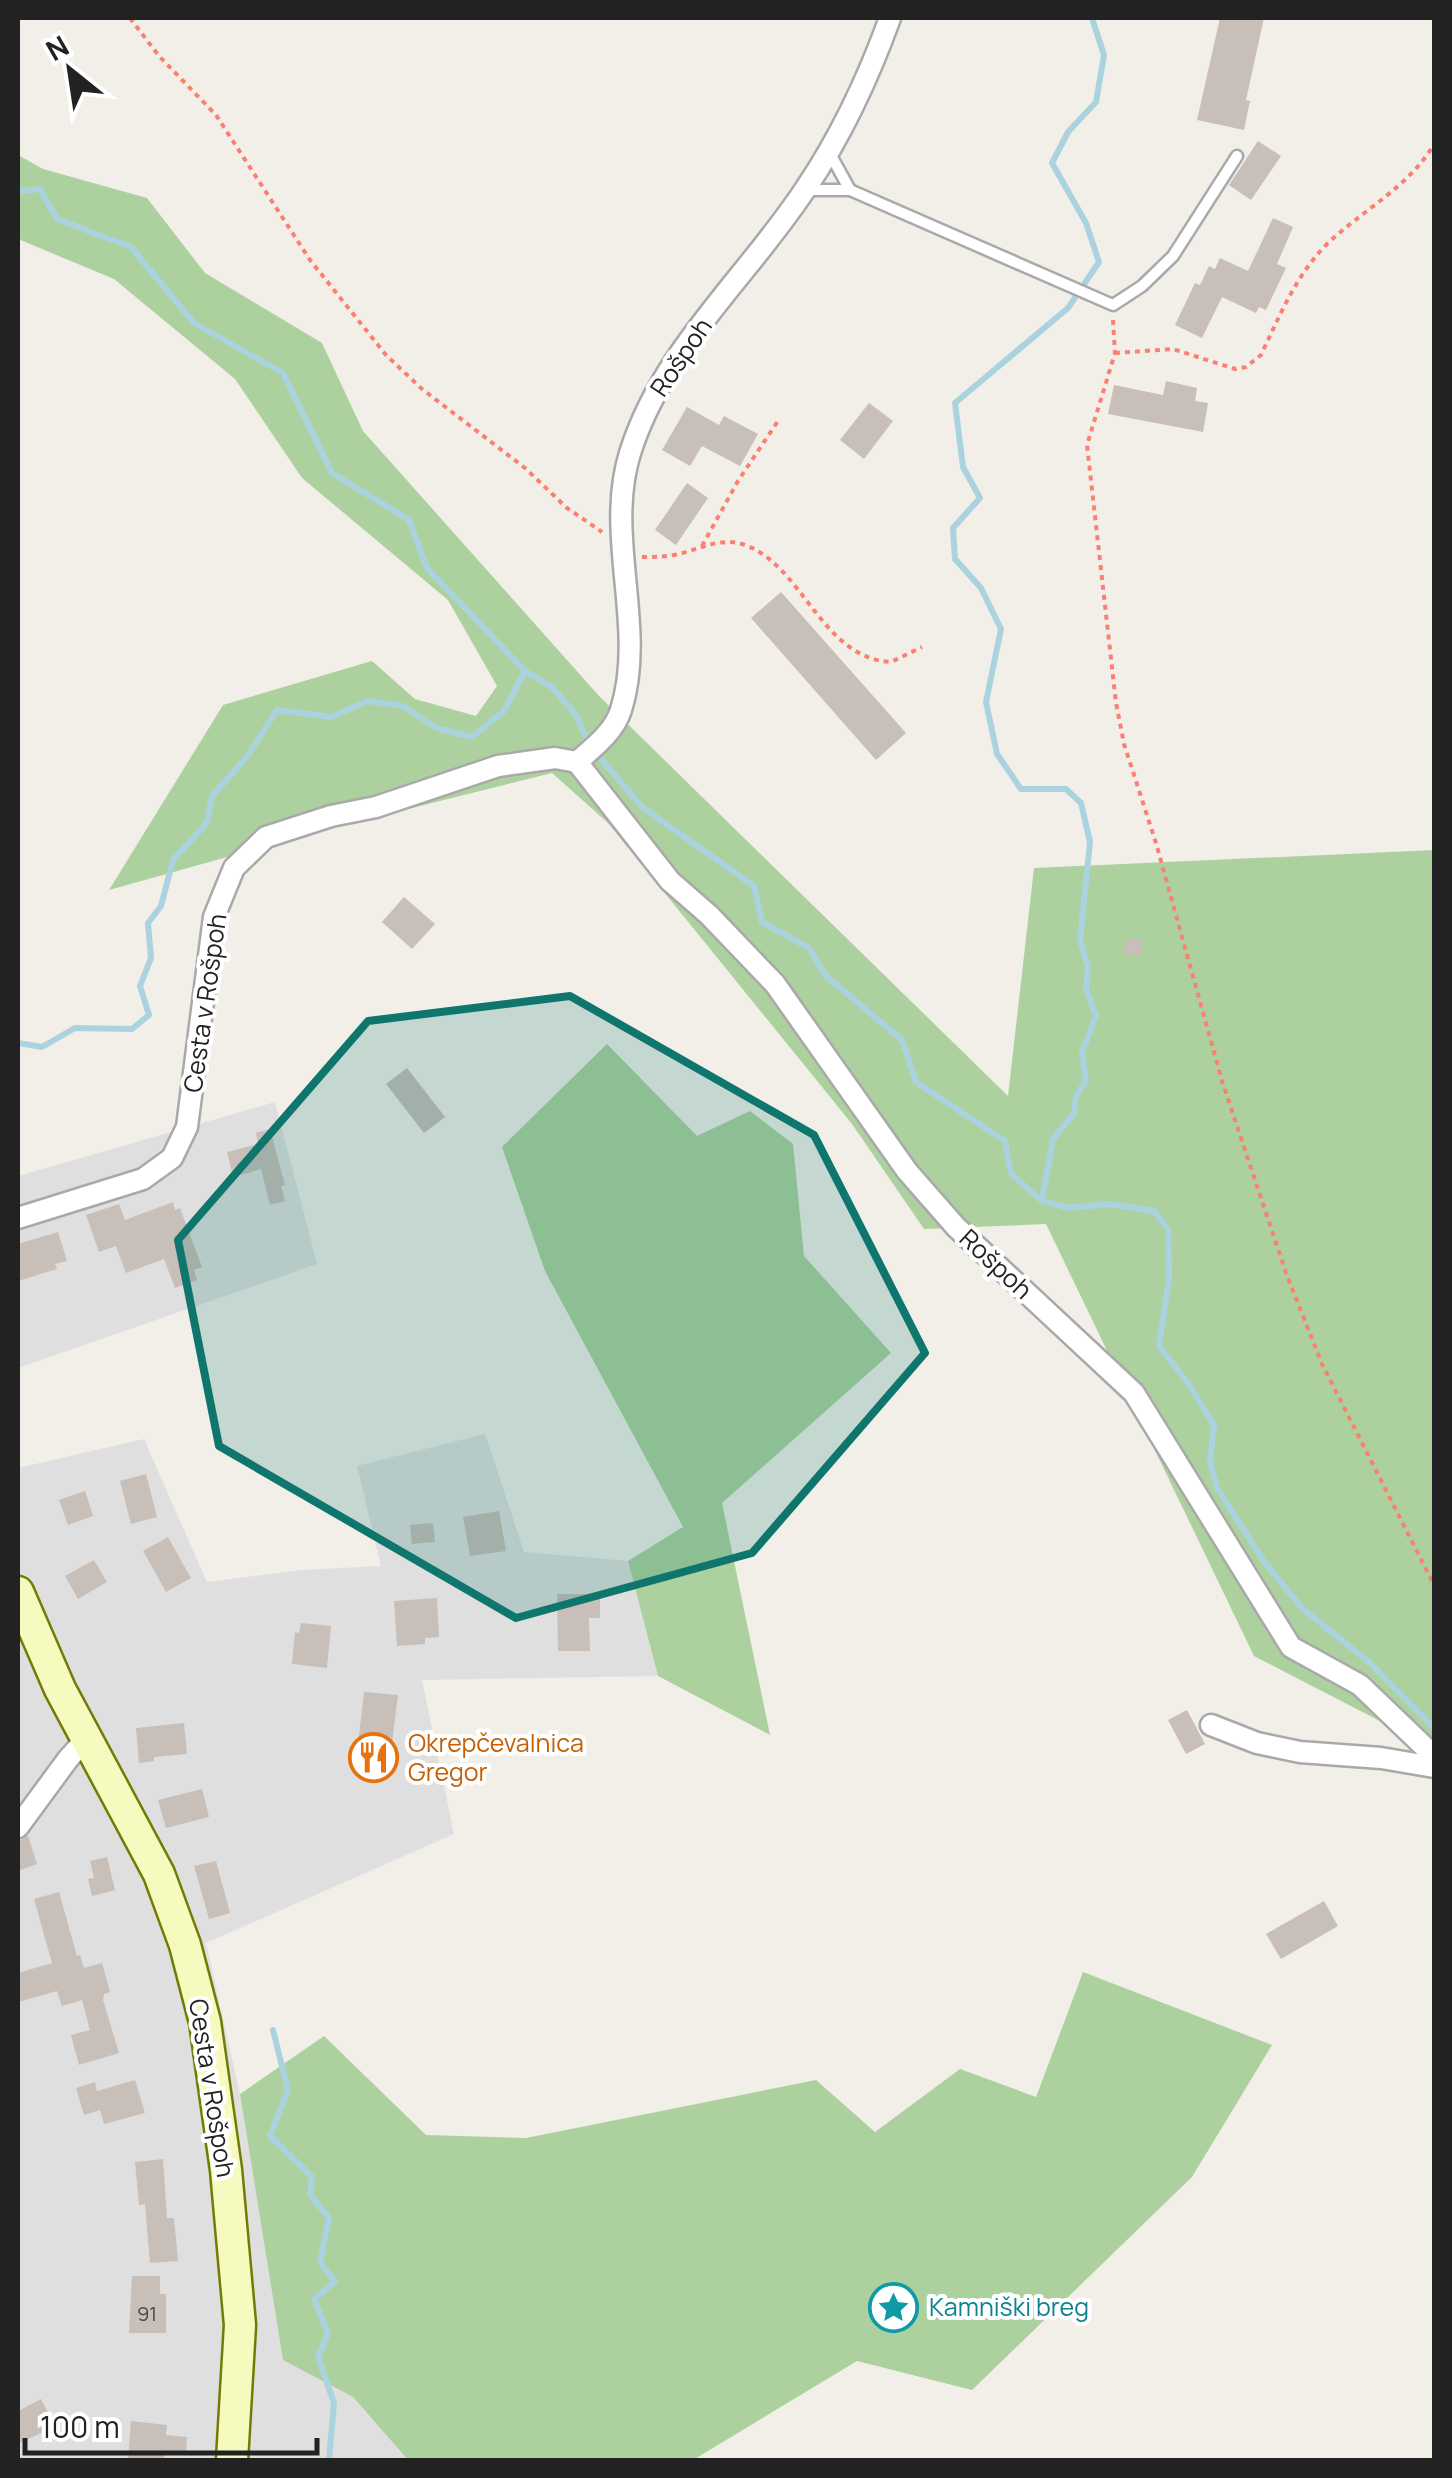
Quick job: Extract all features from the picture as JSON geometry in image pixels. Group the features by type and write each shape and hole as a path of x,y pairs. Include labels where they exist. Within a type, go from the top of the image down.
{"street":[{"name":"Rošpoh","path":"890,18 829,152 805,190 681,348 656,390 622,487 627,674 620,713 590,751 670,881 709,915 775,984 908,1171 956,1227 1134,1392 1291,1647 1360,1686 1434,1756"},
{"name":"Cesta v Rošpoh","path":"18,1218 143,1179 172,1158 188,1127 214,918 234,868 266,837 331,816 376,807 498,766 590,751"},
{"name":"Cesta v Rošpoh","path":"18,1592 42,1655 159,1874 185,1945 205,2022 226,2170 240,2325 232,2460"},
{"path":"1211,1725 1256,1743 1286,1749 1381,1758 1434,1768"},
{"path":"18,1826 86,1739"}],"lane":[{"path":"829,152 850,190"},
{"path":"805,190 850,190 1113,305 1142,286 1174,256 1236,156"}],"path":[{"path":"130,18 159,56 216,116 310,260 386,356 584,522 622,549 676,555 732,542 754,550 779,570 834,633 857,653 891,662 922,646"},
{"path":"1115,353 1174,349 1235,370 1254,362 1295,284 1316,256 1402,182 1434,144"},
{"path":"1113,305 1115,353 1088,445 1116,704 1130,763 1222,1080 1286,1272 1322,1364 1434,1586"},
{"path":"702,546 738,480 778,421"}],"highlighted area":[{"path":"570,996 814,1135 925,1353 752,1553 516,1618 219,1446 178,1240 368,1021"}],"shaded area":[{"path":"275,1102 317,1264 18,1368 18,1176"},
{"path":"485,1434 524,1552 628,1561 658,1676 422,1680 454,1834 206,1943 240,2094 283,2359 353,2397 408,2460 18,2460 18,1468 144,1439 207,1582 301,1570 381,1566 357,1466"}],"green space":[{"path":"18,155 43,169 147,198 205,273 322,343 363,431 600,697 1008,1096 1034,868 1434,850 1434,1749 1254,1656 1046,1224 924,1229 852,1124 608,823 552,773 376,817 331,824 109,890 223,705 372,661 415,699 476,716 497,686 448,600 302,478 235,379 114,279 18,239"},
{"path":"607,1044 697,1136 750,1111 793,1144 804,1256 891,1353 722,1503 770,1735 658,1676 628,1561 683,1527 545,1271 502,1147"},
{"path":"1083,1972 1272,2045 1192,2177 972,2390 857,2361 693,2460 408,2460 353,2397 283,2360 240,2094 324,2036 426,2135 526,2138 816,2080 875,2132 960,2069 1036,2097"}],"building":[{"path":"1220,18 1264,18 1246,100 1250,101 1244,130 1197,120"},
{"path":"1258,141 1281,156 1251,200 1229,185"},
{"path":"1273,218 1293,227 1277,264 1286,268 1266,310 1259,307 1256,313 1222,297 1202,338 1175,325 1195,283 1200,285 1209,266 1215,269 1220,258 1248,271"},
{"path":"1166,381 1197,388 1195,401 1208,403 1203,432 1108,414 1114,385 1163,395"},
{"path":"869,403 893,421 864,459 840,440"},
{"path":"687,407 719,425 724,416 758,434 740,466 702,446 690,466 662,450"},
{"path":"687,483 708,498 676,545 655,530"},
{"path":"781,592 906,733 876,760 751,618"},
{"path":"404,897 435,924 412,949 382,922"},
{"path":"1125,939 1142,940 1141,955 1124,954"},
{"path":"407,1068 445,1117 424,1133 386,1084"},
{"path":"270,1129 285,1185 281,1186 285,1201 270,1205 261,1169 233,1177 227,1152 258,1144 256,1133"},
{"path":"173,1202 175,1210 180,1208 202,1267 194,1270 197,1280 175,1288 164,1259 126,1273 116,1246 99,1252 86,1215 119,1204 125,1220"},
{"path":"58,1232 67,1261 55,1264 57,1269 18,1281 18,1244"},
{"path":"146,1474 157,1517 131,1524 120,1481"},
{"path":"85,1491 93,1516 68,1525 59,1500"},
{"path":"499,1511 506,1551 470,1556 463,1517"},
{"path":"433,1523 435,1542 412,1544 410,1525"},
{"path":"168,1537 191,1578 166,1592 143,1551"},
{"path":"94,1560 107,1582 78,1599 65,1576"},
{"path":"557,1594 600,1594 600,1618 589,1618 590,1651 558,1651"},
{"path":"437,1598 439,1637 425,1638 425,1644 397,1646 394,1601"},
{"path":"301,1623 331,1626 327,1668 292,1664 295,1632 299,1633"},
{"path":"364,1692 398,1695 388,1775 355,1770"},
{"path":"1187,1710 1205,1744 1186,1754 1168,1720"},
{"path":"184,1723 187,1754 154,1757 154,1761 139,1763 136,1728"},
{"path":"202,1789 209,1817 166,1828 158,1800"},
{"path":"28,1836 37,1864 18,1871 18,1841"},
{"path":"107,1857 115,1890 92,1896 88,1879 94,1878 90,1861"},
{"path":"216,1861 230,1913 209,1919 194,1866"},
{"path":"59,1892 84,1968 102,1963 110,1992 104,1994 103,2000 119,2053 79,2065 71,2035 90,2030 82,2000 62,2006 57,1991 18,2002 18,1973 52,1963 34,1899"},
{"path":"1324,1901 1338,1926 1281,1959 1266,1934"},
{"path":"135,2080 145,2113 104,2124 100,2110 84,2115 76,2088 95,2082 97,2091"},
{"path":"163,2159 167,2218 174,2218 178,2261 150,2263 145,2204 139,2205 135,2162"},
{"path":"132,2276 160,2276 160,2294 166,2294 166,2333 129,2333"},
{"path":"41,2399 55,2426 18,2444 18,2411"},
{"path":"131,2421 167,2425 166,2435 187,2437 186,2453 165,2451 164,2460 128,2459"}],"waterway":[{"path":"1042,1200 1053,1139 1074,1113 1076,1096 1086,1081 1082,1052 1096,1016 1086,989 1088,967 1080,940 1090,842 1081,803 1066,789 1021,789 997,754 986,702 1001,629 981,588 955,559 953,528 980,498 963,467 955,403 1068,308 1099,262 1086,223 1052,163 1068,132 1096,102 1104,55 1092,18"},
{"path":"18,191 40,189 57,219 131,247 194,323 283,373 332,473 409,520 427,568 525,671 552,687 576,715 591,747 642,807 754,886 762,922 809,948 825,975 902,1040 916,1082 1005,1141 1011,1174 1042,1201 1069,1208 1109,1204 1154,1211 1168,1229 1169,1279 1159,1346 1214,1425 1210,1462 1217,1488 1265,1563 1302,1608 1369,1662 1434,1728"},
{"path":"18,1043 42,1047 75,1028 132,1029 149,1015 140,986 151,958 148,923 161,906 173,860 207,823 212,796 246,758 277,710 332,717 367,701 403,706 436,728 472,737 504,711 525,671"},
{"path":"273,2030 288,2090 270,2136 312,2177 310,2195 329,2218 320,2262 335,2282 314,2299 328,2333 318,2357 334,2403 329,2460"}],"place":[{"name":"Okrepčevalnica Gregor","path":"373,1757"},
{"name":"Kamniški breg","path":"894,2307"}]}
